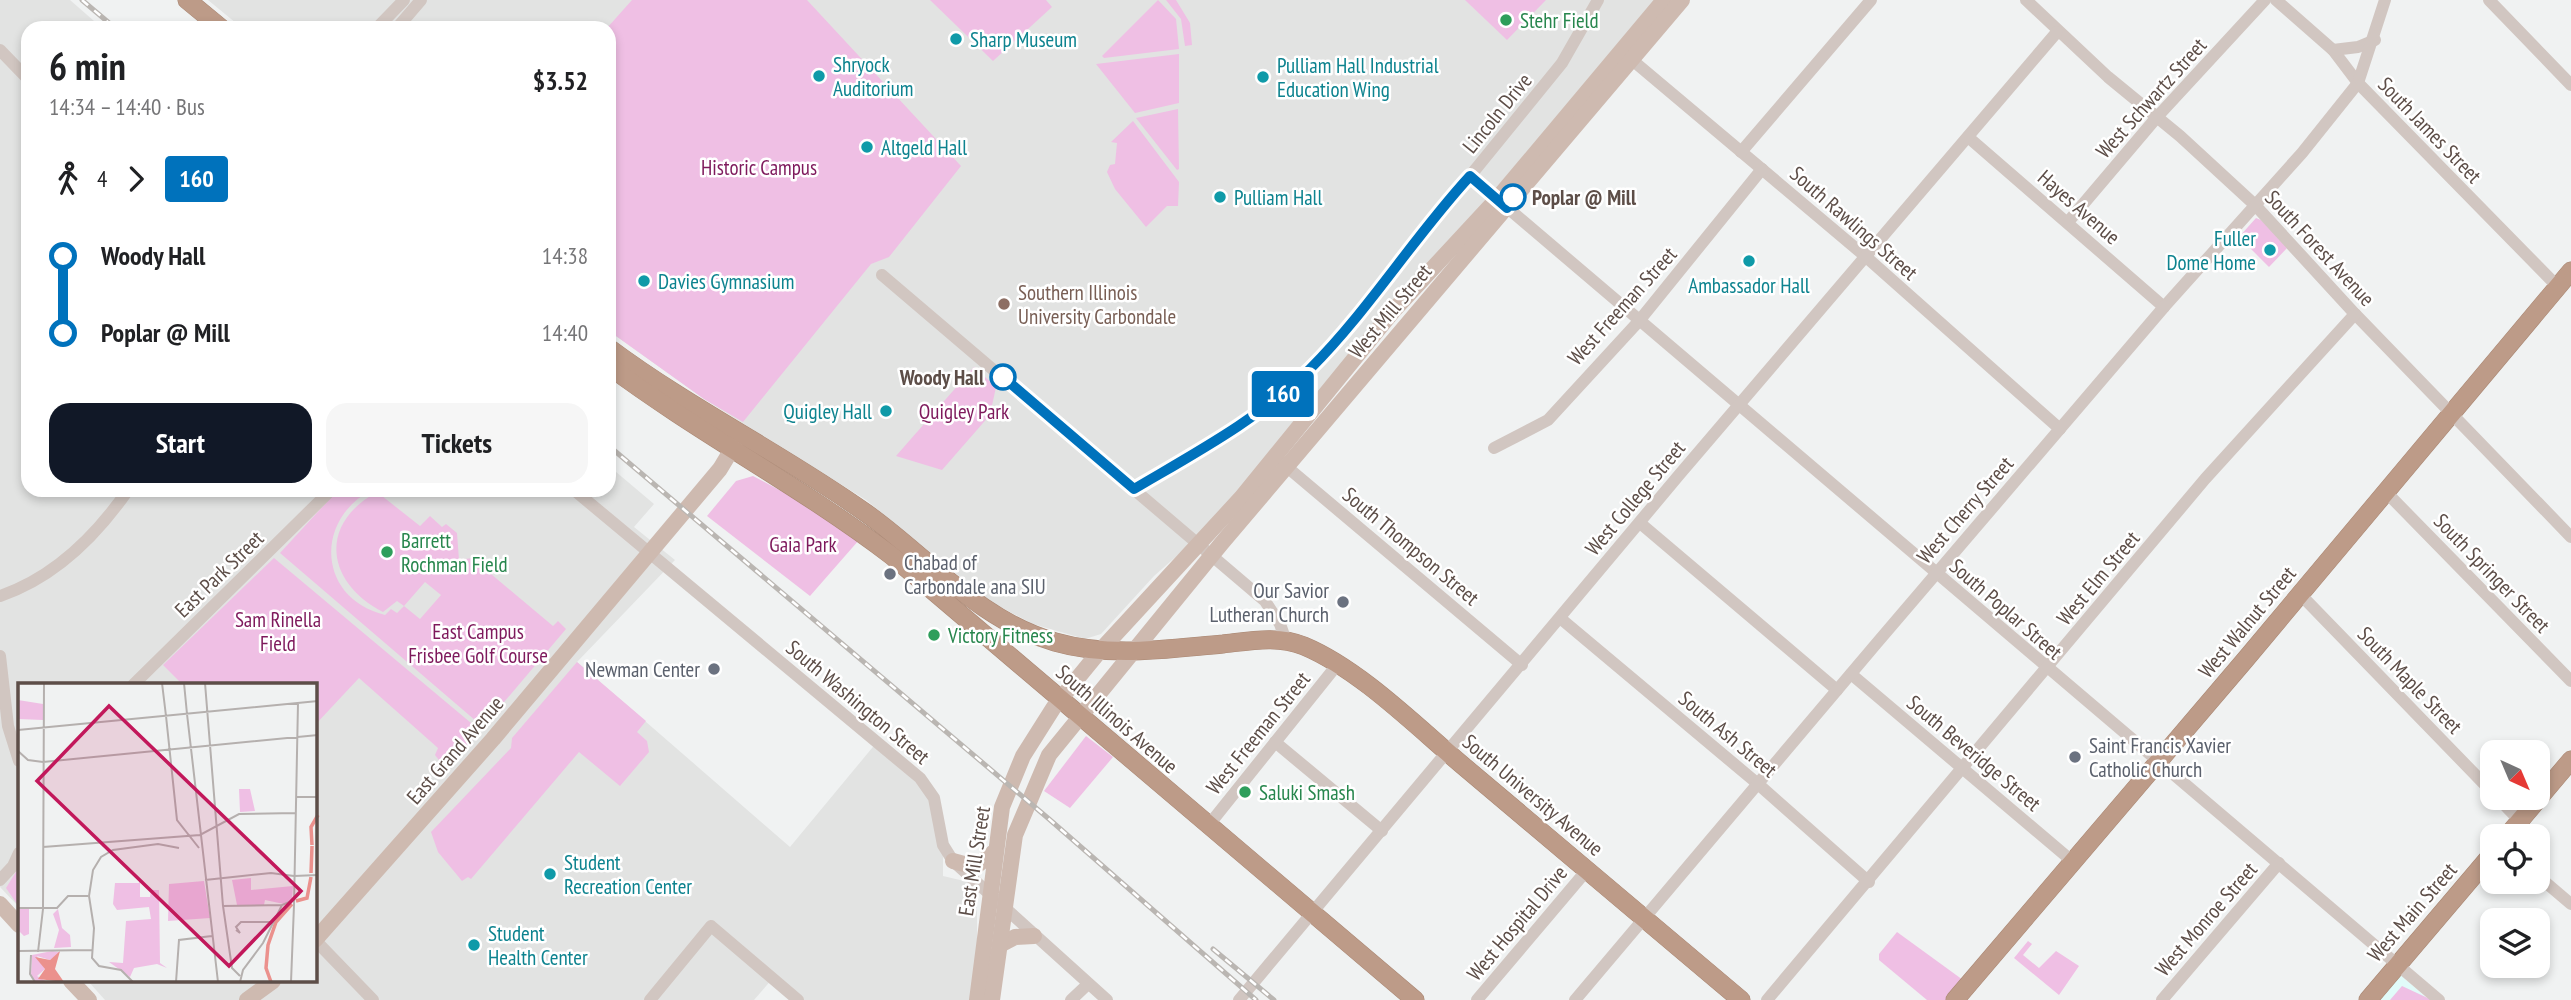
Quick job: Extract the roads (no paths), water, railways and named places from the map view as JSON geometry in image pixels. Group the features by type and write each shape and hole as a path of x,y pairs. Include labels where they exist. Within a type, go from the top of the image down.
{"highway":[{"path":"187,0 212,21"},
{"name":"West Walnut Street","path":"1955,1000 2571,271"},
{"name":"South Illinois Avenue","path":"616,353 866,513 970,600 1001,619 1047,639 1099,652 1132,653 1264,640 1286,641"},
{"name":"South Illinois Avenue","path":"616,371 732,451 882,548 1059,701 1415,1000"},
{"name":"South University Avenue","path":"1286,641 1303,645 1338,665 1448,753 1741,1000"},
{"path":"2517,824 2571,760"},
{"name":"West Main Street","path":"2368,1000 2480,868"}],"main road":[{"name":"West Mill Street","path":"1059,701 1099,652 1206,549 1281,462 1394,310 1502,204 1625,54 1664,0"},
{"name":"West Mill Street","path":"1625,54 1682,0"},
{"name":"East Grand Avenue","path":"317,938 493,739 720,469 741,434"},
{"name":"West Mill Street","path":"1078,717 1132,653 1206,549"},
{"name":"East Mill Street","path":"977,1000 994,852 1002,807 1023,756 1059,701"},
{"name":"East Mill Street","path":"992,1000 1006,910 1009,861 1022,813 1049,755 1078,717"},
{"path":"953,861 975,867 994,852"},
{"path":"0,904 18,924"},
{"path":"1000,945 1015,937 1034,936"},
{"path":"72,982 89,1000"},
{"path":"247,1000 272,982"}],"street":[{"path":"384,21 404,0"},
{"path":"403,21 421,0"},
{"name":"Lincoln Drive","path":"1134,489 1251,418 1309,370 1335,342 1562,63 1598,0"},
{"path":"1741,152 1871,0"},
{"name":"South Forest Avenue","path":"2026,0 2057,32 2255,205 2449,413 2571,537"},
{"name":"West Schwartz Street","path":"2067,222 2157,117 2265,0"},
{"name":"South James Street","path":"2276,0 2333,50 2358,83 2558,287"},
{"name":"West Cherry Street","path":"1575,1000 2358,83 2375,40 2385,0"},
{"path":"2488,0 2571,85"},
{"name":"West College Street","path":"1243,996 1865,256 2057,32"},
{"path":"2333,50 2358,47 2375,40"},
{"path":"0,50 21,72"},
{"name":"South Rawlings Street","path":"1625,54 1865,256 2060,429"},
{"name":"Hayes Avenue","path":"1968,137 2164,307"},
{"name":"West Freeman Street","path":"1494,448 1548,420 1639,321 1762,169"},
{"name":"South Poplar Street","path":"1470,176 2046,669 2439,1000"},
{"path":"882,275 1265,601 1280,624 1286,641"},
{"name":"West Elm Street","path":"1767,1000 1964,769 2205,479 2355,314"},
{"name":"South Thompson Street","path":"1281,462 1522,665"},
{"name":"South Springer Street","path":"2386,492 2571,681"},
{"path":"0,596 39,580 60,564 92,533 122,497"},
{"name":"East Park Street","path":"135,683 324,497"},
{"name":"South Washington Street","path":"583,497 920,778 934,798 943,845 953,861 1107,1000"},
{"path":"1640,523 1837,690"},
{"name":"South Maple Street","path":"2300,594 2480,780"},
{"name":"South Ash Street","path":"1560,618 1758,784 1869,882"},
{"path":"0,656 8,726 18,758"},
{"name":"West Freeman Street","path":"1208,826 1338,665"},
{"name":"South Beveridge Street","path":"1851,674 2072,861"},
{"path":"1275,742 1382,831"},
{"path":"2509,810 2520,821"},
{"path":"0,880 13,866 18,855"},
{"name":"West Monroe Street","path":"2162,1000 2279,863"},
{"name":"West Hospital Drive","path":"1477,1000 1587,870"},
{"path":"2550,886 2571,904"},
{"path":"650,1000 711,926 798,1000"},
{"path":"317,942 373,1000"},
{"path":"1072,1000 1088,984"}],"railway":[{"path":"82,0 107,21"},
{"path":"616,452 1049,819 1256,1000"},
{"path":"1213,949 1274,1000"}],"place":[{"name":"Stehr Field","path":"1506,20"},
{"name":"Sharp Museum","path":"956,39"},
{"name":"Shryock Auditorium","path":"819,76"},
{"name":"Pulliam Hall Industrial Education Wing","path":"1263,77"},
{"name":"Altgeld Hall","path":"867,147"},
{"name":"Pulliam Hall","path":"1220,197"},
{"name":"Poplar @ Mill","path":"1513,197"},
{"name":"Fuller Dome Home","path":"2270,250"},
{"name":"Ambassador Hall","path":"1749,261"},
{"name":"Davies Gymnasium","path":"644,281"},
{"name":"Southern Illinois University Carbondale","path":"1004,304"},
{"name":"Woody Hall","path":"1003,377"},
{"name":"Quigley Hall","path":"886,411"},
{"name":"Barrett Rochman Field","path":"387,552"},
{"name":"Chabad of Carbondale ana SIU","path":"890,574"},
{"name":"Our Savior Lutheran Church","path":"1343,602"},
{"name":"Victory Fitness","path":"934,635"},
{"name":"Newman Center","path":"714,669"},
{"name":"Saint Francis Xavier Catholic Church","path":"2075,757"},
{"name":"Saluki Smash","path":"1245,792"},
{"name":"Student Recreation Center","path":"550,874"},
{"name":"Student Health Center","path":"474,945"}],"park label":[{"name":"Historic Campus","path":"759,167"},
{"name":"Quigley Park","path":"964,411"},
{"name":"Gaia Park","path":"803,544"},
{"name":"Sam Rinella Field","path":"278,631"},
{"name":"East Campus Frisbee Golf Course","path":"478,643"}]}
